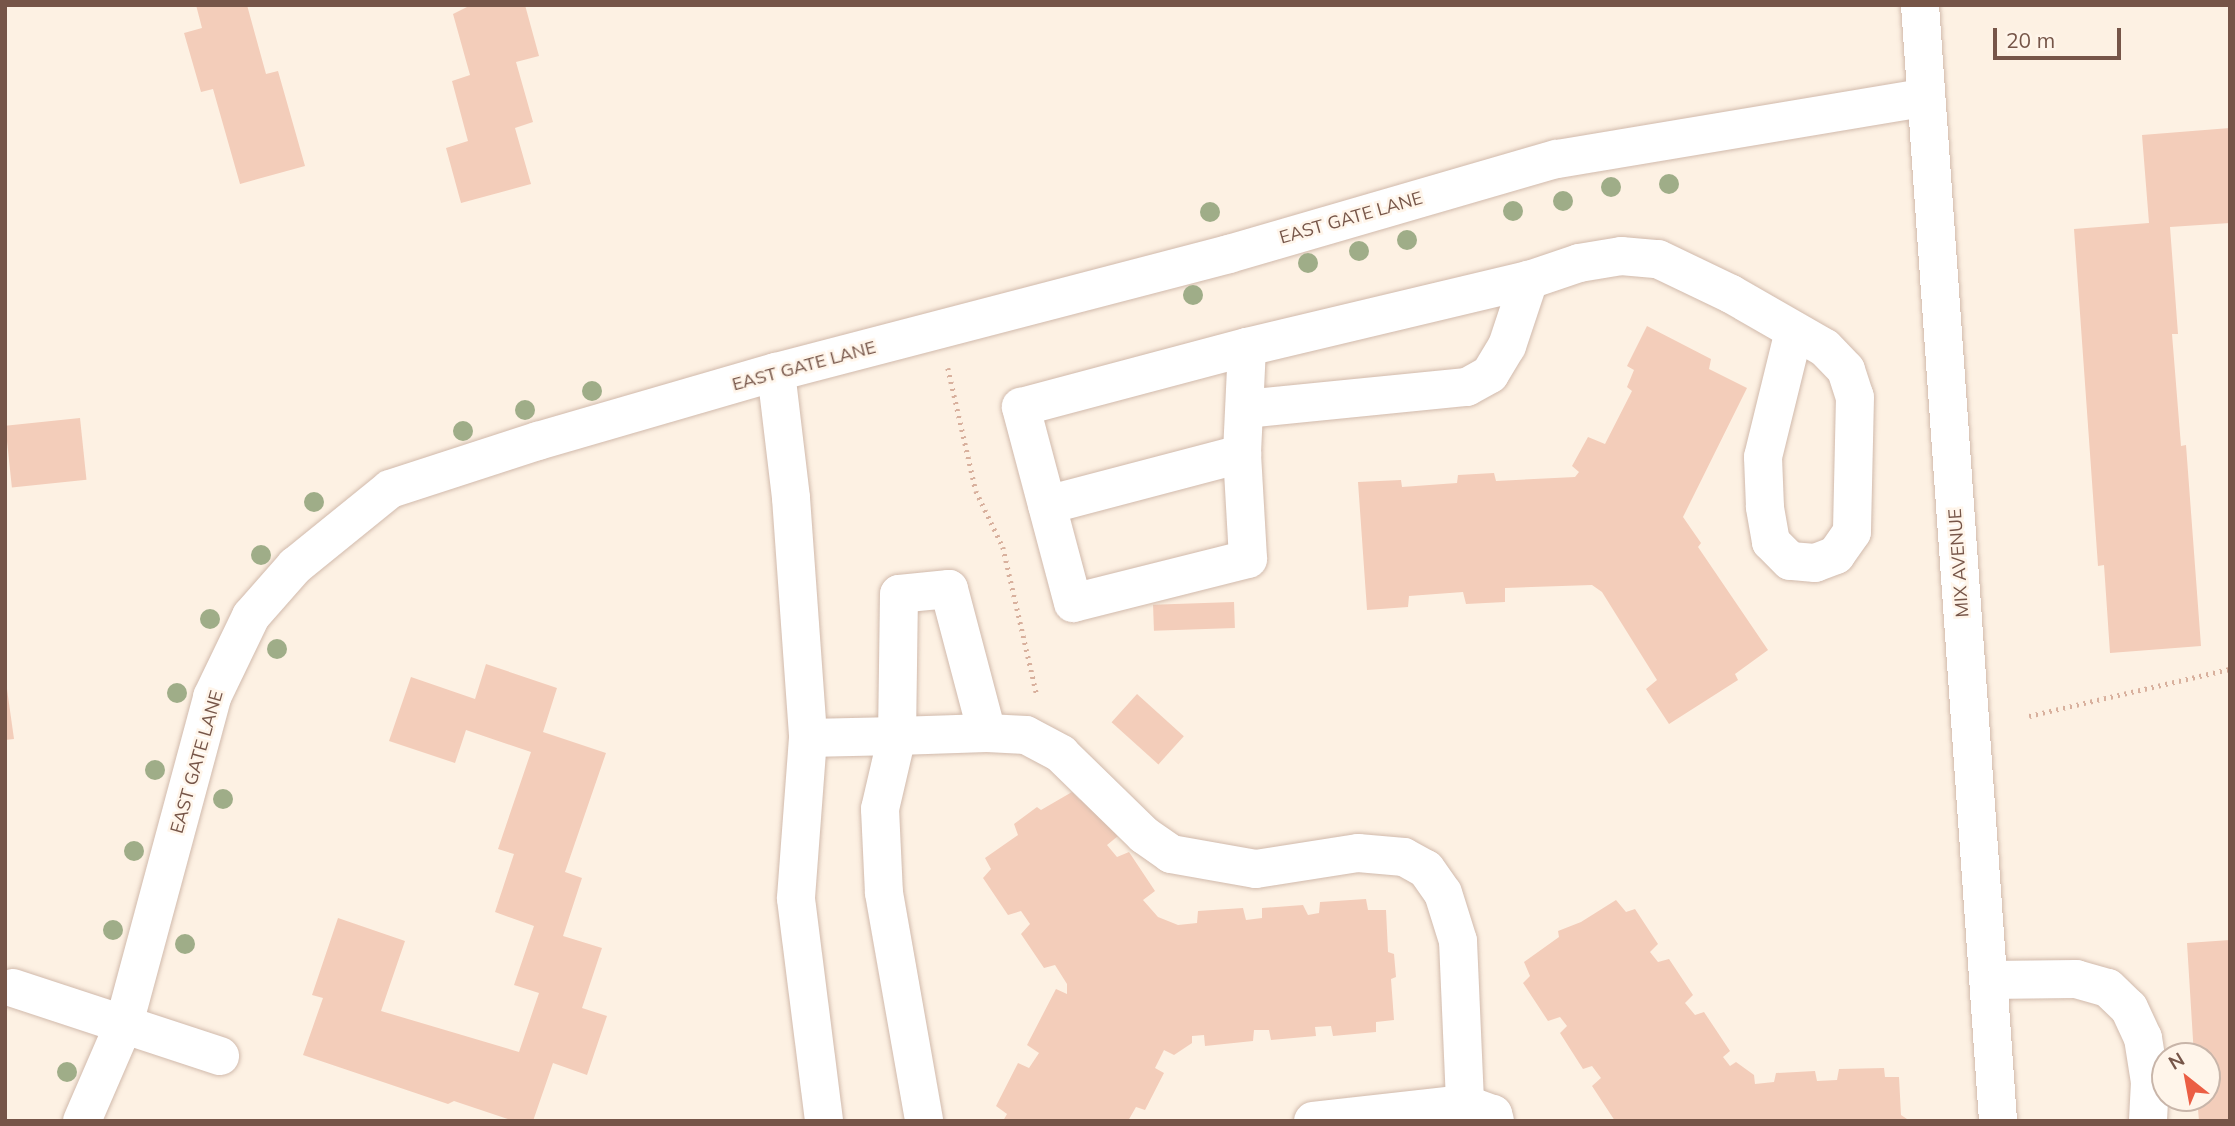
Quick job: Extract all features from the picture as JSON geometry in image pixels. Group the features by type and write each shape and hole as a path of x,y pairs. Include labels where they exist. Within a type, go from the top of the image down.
{"street":[{"name":"MIX AVENUE","path":"1920,5 1998,1121"},
{"name":"EAST GATE LANE","path":"82,1121 124,1024 212,697 251,616 295,566 390,489 538,441 776,372 1229,254 1557,159 1926,97"},
{"path":"1247,347 1242,454 1248,559 1073,603 1021,407 1247,347 1529,280 1579,263 1620,257 1658,259 1794,331 1825,348 1846,370 1855,397 1852,532 1836,555 1815,563 1790,561 1771,542 1765,507 1763,457 1794,331"},
{"path":"1245,410 1467,387 1490,374 1507,346 1529,280"},
{"path":"776,372 791,498 808,738 796,899 824,1121"},
{"path":"1047,505 1242,454"},
{"path":"924,1121 884,893 880,809 897,736 899,594 949,589 987,733"},
{"path":"808,738 987,733 1026,735 1061,754 1144,835 1171,854 1256,869 1358,853 1404,857 1426,870 1443,893 1458,941 1480,1113 1313,1121"},
{"path":"1988,980 2076,979 2108,988 2129,1008 2143,1038 2150,1082 2148,1121"},
{"path":"13,988 220,1056"}],"path":[{"path":"945,356 976,491 1003,547 1042,718 1035,739"},
{"path":"2029,716 2230,669"}],"building":[{"path":"196,5 247,5 266,74 278,71 305,166 240,184 213,89 201,92 184,33 202,28"},
{"path":"471,5 525,5 539,56 516,62 533,122 515,128 531,184 461,203 446,148 468,141 452,81 470,75 453,14"},
{"path":"2230,128 2230,223 2170,227 2178,334 2172,334 2181,446 2186,445 2201,646 2110,653 2104,565 2098,566 2074,229 2149,223 2142,135"},
{"path":"1647,326 1711,359 1709,369 1747,388 1683,517 1701,543 1698,547 1768,650 1735,674 1738,680 1669,724 1646,689 1657,680 1602,592 1592,585 1505,588 1505,602 1466,604 1463,592 1409,596 1408,607 1367,610 1358,482 1401,480 1402,487 1457,483 1458,475 1494,473 1496,481 1575,477 1579,472 1572,466 1588,437 1605,444 1632,391 1627,387 1634,370 1627,366"},
{"path":"80,418 86,480 12,487 5,426"},
{"path":"1234,602 1235,628 1154,631 1153,605"},
{"path":"486,664 557,688 543,732 606,753 565,872 582,878 563,936 602,948 582,1008 607,1016 587,1075 553,1063 533,1121 514,1121 454,1101 448,1104 303,1055 323,998 312,995 338,918 405,941 381,1011 519,1052 539,993 514,985 534,926 495,912 514,854 498,849 531,752 466,730 455,763 389,741 411,677 475,699"},
{"path":"5,675 14,739 5,740"},
{"path":"1137,694 1184,736 1158,764 1112,722"},
{"path":"1072,792 1080,800 1091,796 1118,836 1107,845 1117,857 1129,852 1155,891 1143,900 1158,917 1178,925 1197,923 1198,911 1243,908 1246,920 1262,918 1262,908 1303,905 1308,915 1319,913 1320,902 1366,899 1368,910 1386,910 1388,952 1394,954 1396,977 1391,979 1394,1020 1376,1022 1376,1032 1333,1036 1331,1026 1315,1027 1316,1036 1271,1040 1269,1030 1254,1030 1253,1041 1205,1046 1204,1035 1192,1036 1192,1043 1174,1055 1164,1050 1155,1068 1164,1073 1145,1110 1136,1107 1128,1121 1003,1121 1007,1114 996,1106 1018,1063 1029,1068 1039,1053 1027,1045 1056,989 1067,994 1067,984 1055,965 1044,968 1021,934 1030,924 1021,911 1008,915 983,878 991,869 985,858 1018,835 1014,824 1037,807 1041,810"},
{"path":"1616,900 1626,912 1635,909 1658,944 1650,952 1658,962 1669,959 1693,995 1685,1003 1695,1015 1704,1012 1730,1051 1723,1057 1730,1066 1736,1062 1754,1075 1755,1084 1774,1082 1776,1073 1815,1071 1817,1081 1837,1080 1839,1069 1884,1068 1885,1077 1899,1077 1901,1115 1910,1121 1615,1121 1592,1086 1601,1078 1592,1066 1583,1069 1560,1033 1567,1026 1560,1017 1548,1021 1523,983 1530,976 1524,962 1559,937 1558,931 1581,922"},
{"path":"2230,940 2230,1121 2199,1121 2198,1112 2221,1112 2221,1042 2193,1042 2187,943"}]}
